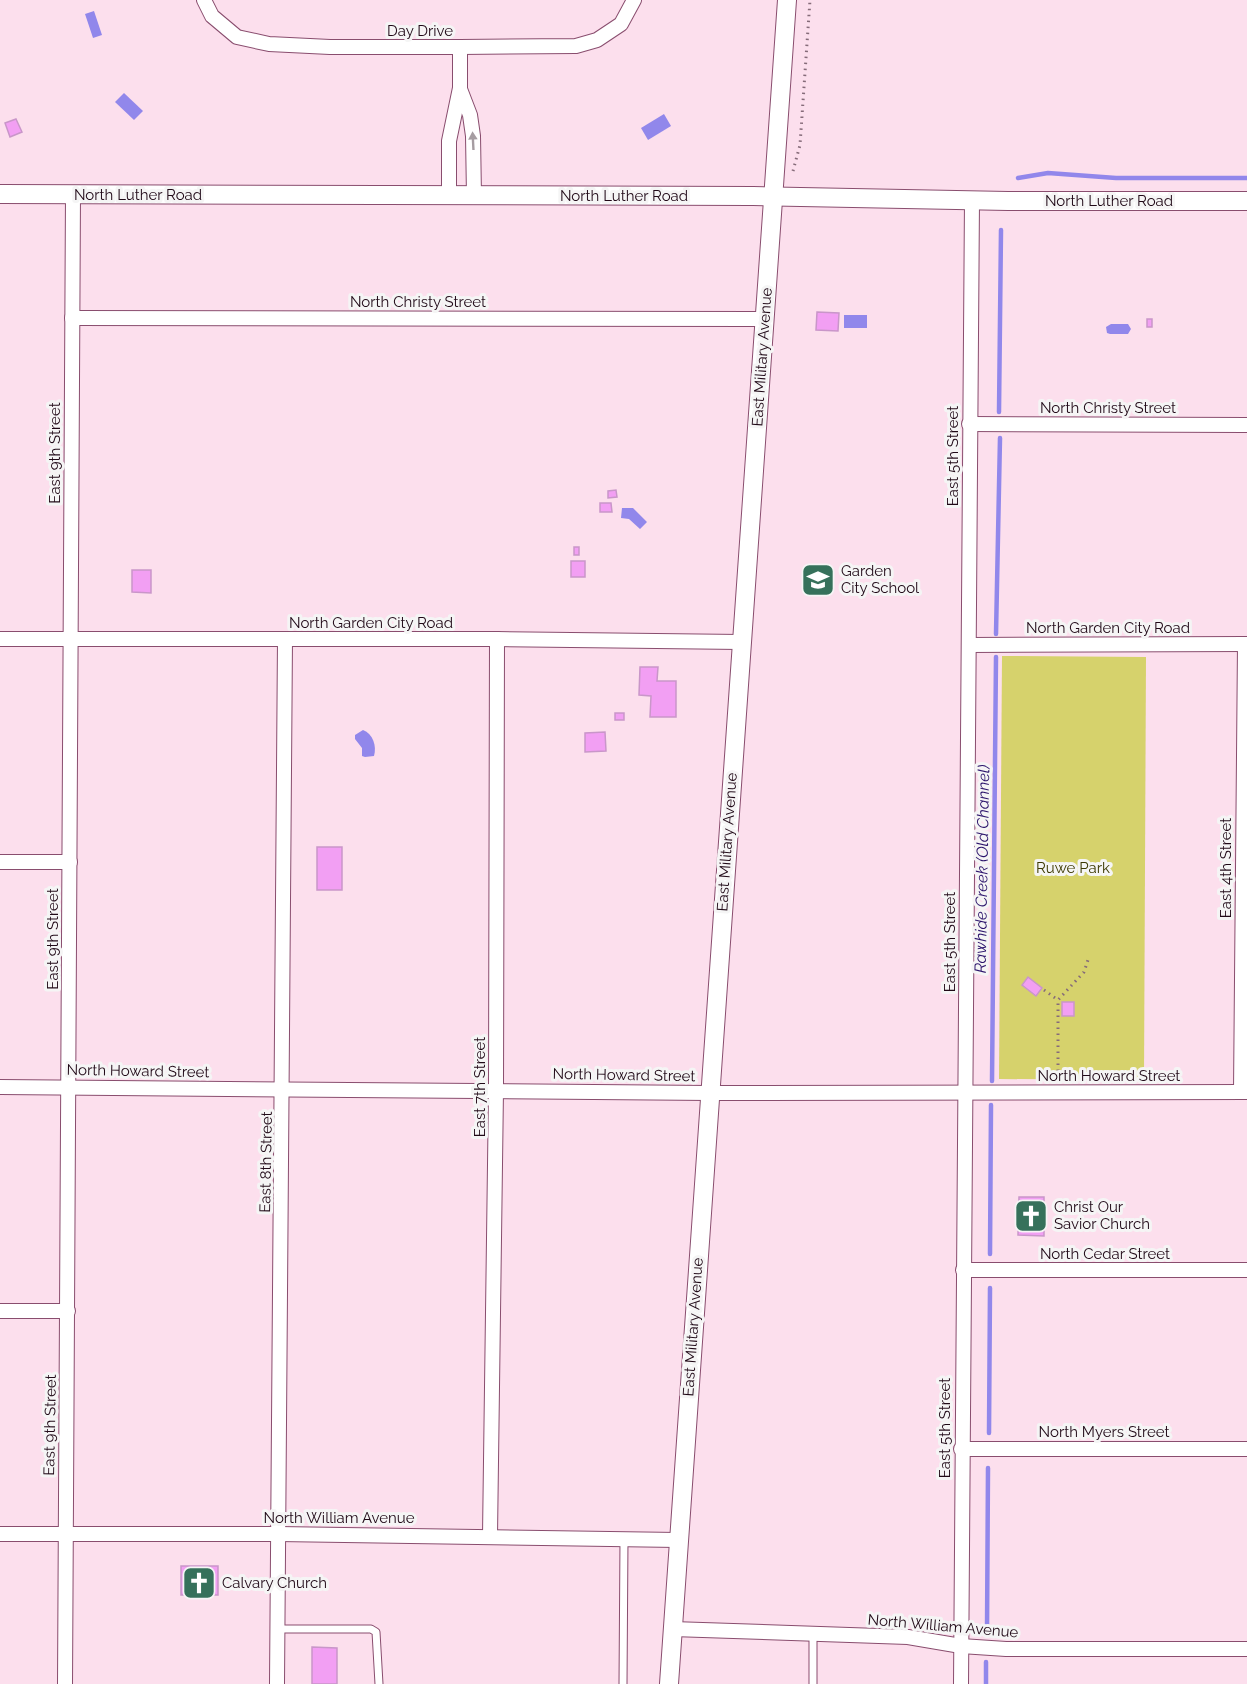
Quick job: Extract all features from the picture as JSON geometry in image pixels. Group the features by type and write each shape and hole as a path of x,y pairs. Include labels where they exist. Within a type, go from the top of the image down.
{"main road":[{"name":"East Military Avenue","path":"669,1684 764,319 783,196 787,0"},
{"name":"North Luther Road","path":"0,194 783,196 972,200 1247,201"}],"street":[{"name":"Day Drive","path":"204,0 212,16 237,37 269,44 330,47 576,46 597,40 621,24 634,0"},
{"path":"449,195 449,141 460,88 460,47"},
{"path":"460,88 470,115 473,136 474,196"},
{"name":"East 9th Street","path":"65,1684 72,195"},
{"name":"East 5th Street","path":"961,1684 972,200"},
{"name":"North Christy Street","path":"72,318 764,319"},
{"name":"North Christy Street","path":"969,424 1247,425"},
{"name":"North Garden City Road","path":"0,639 497,639 741,642"},
{"name":"East 8th Street","path":"277,1684 285,639"},
{"name":"East 7th Street","path":"490,1536 496,1090 497,639"},
{"name":"North Garden City Road","path":"969,645 1246,644"},
{"name":"East 4th Street","path":"1244,1092 1246,644"},
{"path":"0,862 70,862"},
{"name":"North Howard Street","path":"0,1087 709,1093 1244,1092"},
{"name":"North Cedar Street","path":"963,1270 1247,1270"},
{"path":"0,1311 68,1311"},
{"name":"North Myers Street","path":"961,1449 1247,1449"},
{"name":"North William Avenue","path":"0,1534 278,1534 678,1540"},
{"name":"North William Avenue","path":"672,1629 908,1637 961,1646 1006,1649 1247,1649"}],"lane":[{"path":"623,1684 624,1539"},
{"path":"278,1629 371,1629 376,1632 379,1684"},
{"path":"813,1634 813,1684"}],"path":[{"path":"783,196 800,145 810,0"},
{"path":"1058,1077 1058,1000 1084,972 1088,960"},
{"path":"1044,990 1058,1000"}],"green space":[{"name":"Ruwe Park","path":"1002,656 1146,657 1144,1080 999,1079"}],"shaded area":[{"path":"94,11 102,35 93,38 85,14"},
{"path":"124,93 143,111 134,120 115,102"},
{"path":"664,114 671,126 648,140 641,128"},
{"path":"844,315 867,315 867,328 844,328"},
{"path":"1111,324 1128,324 1131,329 1128,334 1110,334 1107,333 1106,327"},
{"path":"622,508 633,508 647,522 640,529 629,519 621,518"},
{"path":"363,730 373,741 374,756 362,756 362,748 355,739 355,735"}],"building":[{"path":"16,119 22,132 10,137 5,123"},
{"path":"817,312 839,313 838,331 816,330"},
{"path":"1147,319 1152,319 1152,327 1147,327"},
{"path":"616,490 617,497 608,498 608,491"},
{"path":"600,503 611,503 612,512 600,512"},
{"path":"574,547 579,547 579,555 574,555"},
{"path":"571,561 585,561 585,577 571,577"},
{"path":"132,570 151,570 151,593 132,592"},
{"path":"640,667 658,667 657,681 676,681 676,717 650,717 651,696 639,695"},
{"path":"615,713 624,713 624,720 615,720"},
{"path":"605,732 606,751 585,752 585,733"},
{"path":"317,847 342,847 342,890 317,890"},
{"path":"1028,977 1042,988 1036,996 1022,985"},
{"path":"1062,1002 1074,1002 1074,1016 1062,1016"},
{"name":"Christ Our Savior Church","path":"1019,1197 1044,1197 1044,1236 1018,1235"},
{"path":"181,1566 218,1566 218,1595 181,1595"},
{"path":"312,1647 337,1648 337,1684 312,1684"}],"waterway":[{"name":"Rawhide Creek (Old Channel)","path":"1018,178 1048,173 1116,178 1247,178"},
{"name":"Rawhide Creek (Old Channel)","path":"999,412 1001,230"},
{"name":"Rawhide Creek (Old Channel)","path":"996,634 1000,438"},
{"name":"Rawhide Creek (Old Channel)","path":"992,1081 996,657"},
{"name":"Rawhide Creek (Old Channel)","path":"990,1254 991,1105"},
{"name":"Rawhide Creek (Old Channel)","path":"989,1433 990,1288"},
{"name":"Rawhide Creek (Old Channel)","path":"987,1633 988,1468"},
{"name":"Rawhide Creek (Old Channel)","path":"986,1662 986,1684"}],"place":[{"name":"Garden City School","path":"818,580"},
{"name":"Christ Our Savior Church","path":"1031,1216"},
{"name":"Calvary Church","path":"199,1583"}]}
